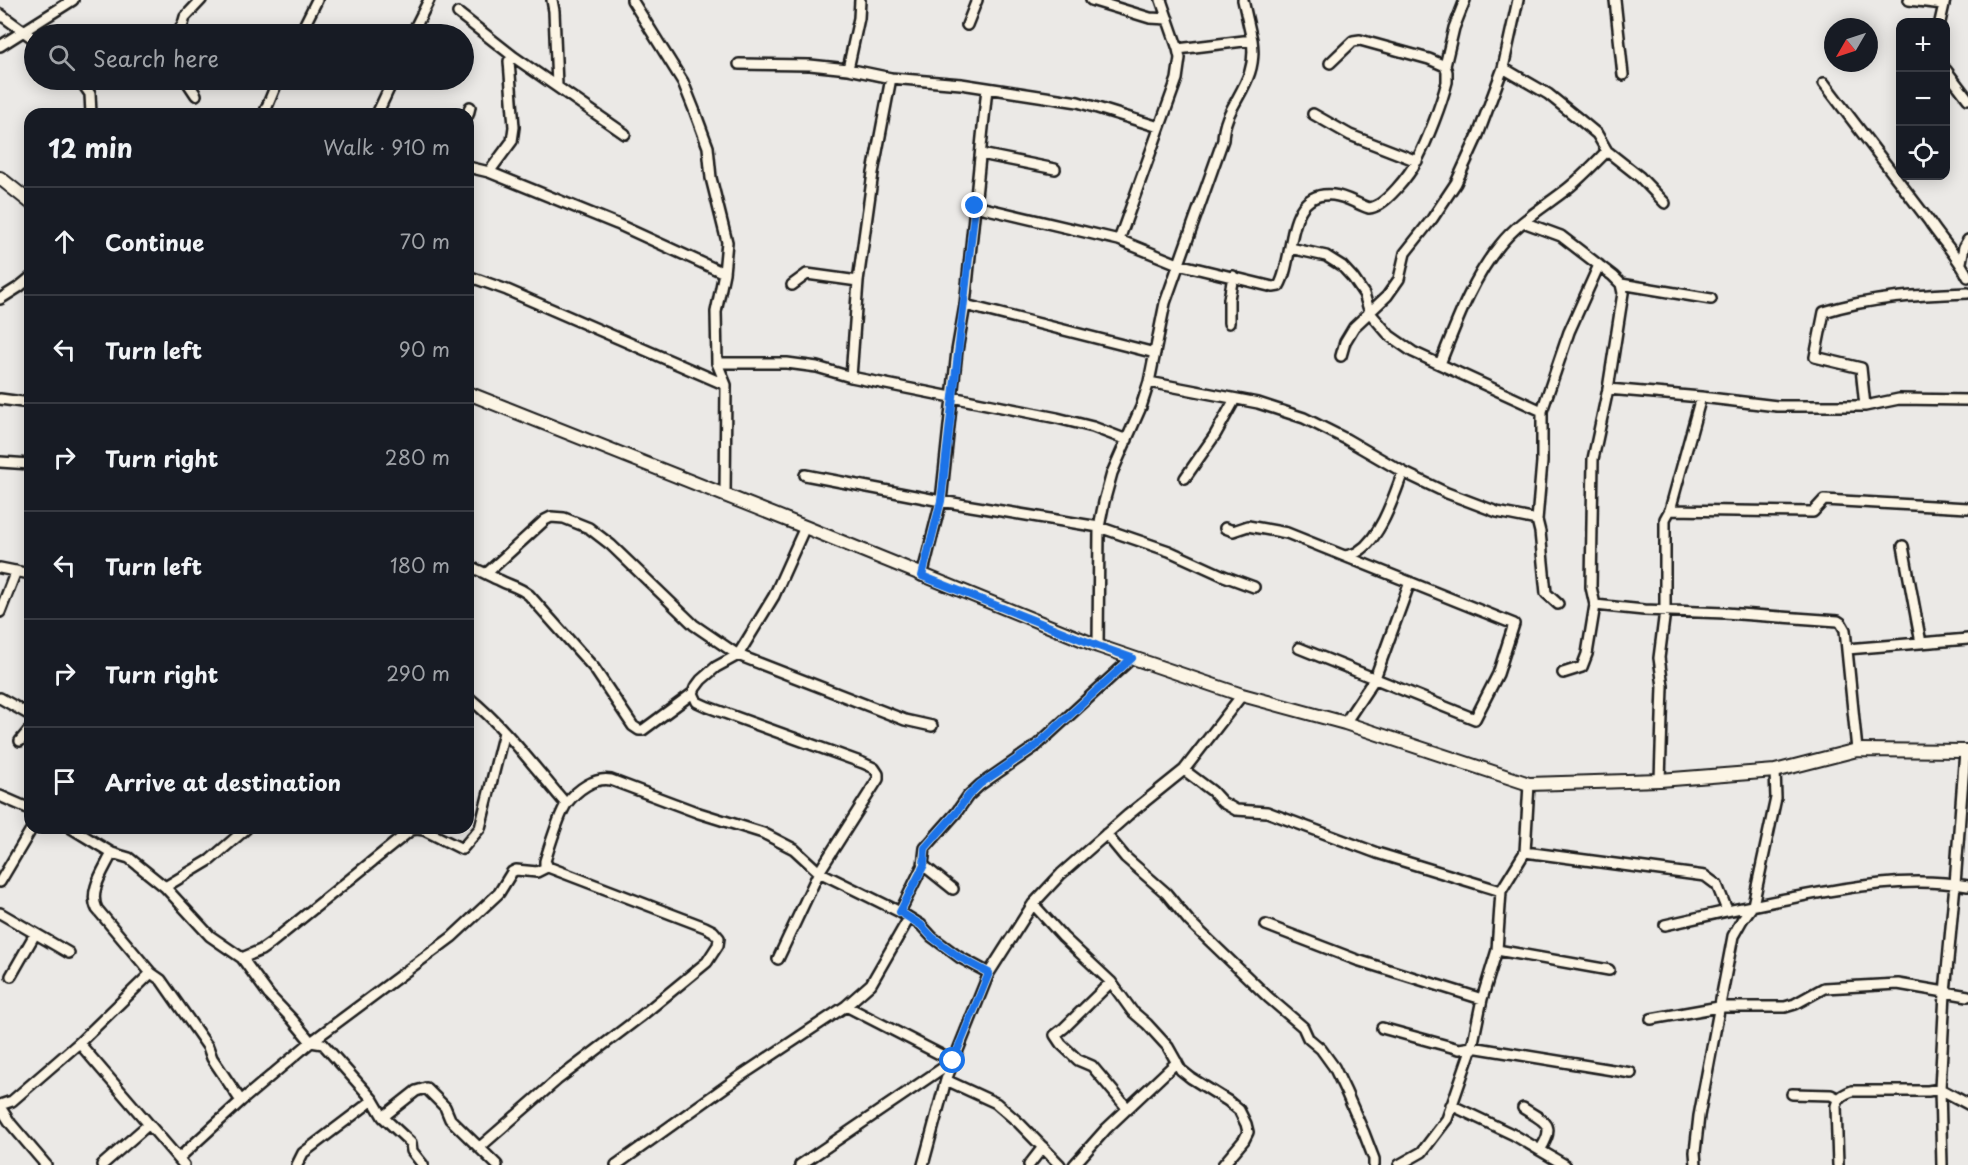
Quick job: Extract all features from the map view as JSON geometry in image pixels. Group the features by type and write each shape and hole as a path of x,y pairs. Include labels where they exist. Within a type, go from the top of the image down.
{"street":[{"path":"35,24 73,0"},
{"path":"183,24 185,16 201,0"},
{"path":"305,24 317,0"},
{"path":"417,24 429,0"},
{"path":"552,0 557,86"},
{"path":"632,0 683,82 708,147 711,178 727,242 724,273 716,312 717,363 726,385 725,496"},
{"path":"848,69 860,18 860,0"},
{"path":"968,25 977,0"},
{"path":"1091,0 1150,18 1168,19"},
{"path":"1119,240 1177,79 1180,58 1161,0"},
{"path":"1098,646 1100,527 1112,473 1149,382 1165,303 1223,140 1223,128 1251,74 1254,51 1243,0"},
{"path":"975,206 1119,240 1178,264 1273,287 1279,286 1296,220 1308,199 1320,195 1334,195 1359,205 1374,207 1403,181 1417,161 1445,89 1447,72 1445,66 1454,28 1466,0"},
{"path":"1341,356 1345,342 1354,327 1393,288 1398,279 1405,253 1432,219 1456,183 1478,135 1503,68 1518,0"},
{"path":"1615,0 1623,75"},
{"path":"1909,0 1944,2 1941,18"},
{"path":"0,14 22,32 0,46"},
{"path":"458,14 471,24"},
{"path":"474,26 625,134"},
{"path":"1330,63 1355,39 1429,59 1445,66"},
{"path":"1178,49 1252,40"},
{"path":"489,172 512,141 514,127 509,61 514,57"},
{"path":"739,64 810,65 848,69 891,78 961,84 1078,102 1159,127"},
{"path":"1503,68 1548,94 1597,134 1607,151 1640,177 1665,203"},
{"path":"1948,72 1968,99"},
{"path":"851,377 858,281 873,173 891,78"},
{"path":"1824,83 1938,236 1961,262 1968,277"},
{"path":"922,576 941,501 965,304 987,88"},
{"path":"87,90 90,94 91,108"},
{"path":"193,90 196,95"},
{"path":"266,108 274,90"},
{"path":"380,108 388,90"},
{"path":"1313,114 1350,135 1417,161"},
{"path":"1440,364 1455,326 1484,268 1501,244 1524,222 1569,187 1607,151"},
{"path":"981,154 1055,169"},
{"path":"474,168 489,172 617,224 724,273"},
{"path":"0,178 24,197"},
{"path":"1524,222 1561,237 1621,284 1711,299"},
{"path":"1961,262 1968,240"},
{"path":"1290,248 1326,256 1342,266 1364,294 1370,313 1390,336 1413,352 1542,411"},
{"path":"1558,603 1546,593 1537,520 1542,462 1542,411 1569,332 1599,265"},
{"path":"792,285 807,274 858,281"},
{"path":"1229,323 1229,299 1233,276"},
{"path":"474,278 507,290 726,385"},
{"path":"0,298 24,283"},
{"path":"1563,673 1575,671 1586,663 1595,605 1591,587 1593,459 1608,389 1622,300 1621,284"},
{"path":"1865,406 1862,368 1815,357 1824,312 1900,295 1968,293"},
{"path":"965,304 1155,353"},
{"path":"717,363 788,363 817,367 851,377 1057,418 1093,427 1127,440"},
{"path":"1149,382 1258,403 1304,418 1403,472 1447,493 1497,512 1537,520"},
{"path":"1608,389 1777,406 1865,406 1899,399 1968,400"},
{"path":"474,395 805,526 922,576 1098,646 1242,695 1345,723 1529,784 1660,780 1775,771 1857,750 1966,751 1945,993 1940,1089 1942,1165"},
{"path":"1660,780 1663,686 1659,658 1665,611 1665,519 1670,510 1701,397"},
{"path":"0,399 24,402"},
{"path":"1185,478 1215,435 1235,399"},
{"path":"0,462 24,464"},
{"path":"1346,556 1358,552 1372,540 1403,472"},
{"path":"804,476 1100,527 1169,551 1254,587"},
{"path":"1670,510 1813,512 1824,500 1968,508"},
{"path":"487,573 545,520 564,518 589,528 611,545 694,625 738,656 904,720 932,726"},
{"path":"474,568 519,587 539,604 594,668 633,726 643,730 693,693 701,680 716,667 738,656 774,596 805,526"},
{"path":"1225,528 1233,531 1248,526 1287,533 1514,624 1498,674 1475,719 1299,648"},
{"path":"1903,546 1921,643"},
{"path":"0,568 24,573"},
{"path":"0,612 16,571"},
{"path":"1345,723 1375,678 1410,582"},
{"path":"1595,605 1834,620 1841,623 1847,649 1857,750"},
{"path":"1847,649 1968,639"},
{"path":"900,912 924,865 925,848 968,796 980,784 1036,746 1132,658"},
{"path":"693,693 697,702 708,707 864,763 874,768 878,774 819,872 778,959"},
{"path":"923,1165 946,1080 989,973 1034,904 1061,874 1184,770 1242,695"},
{"path":"0,698 24,712"},
{"path":"474,702 504,732 566,804"},
{"path":"432,834 462,849 480,828 504,732"},
{"path":"20,741 24,736"},
{"path":"1184,770 1212,791 1222,802 1236,810 1267,812 1377,853 1501,891"},
{"path":"1696,1165 1699,1116 1719,1007 1734,936 1753,905 1776,798 1775,771"},
{"path":"79,1043 181,1162 241,1101 312,1042 452,937 499,893 512,872 516,870 541,872 545,868 545,861 566,804 593,781 602,778 699,813 764,833 794,849 819,872 900,912 921,925 932,937 959,957 989,973"},
{"path":"1399,1165 1422,1152 1447,1119 1472,1047 1482,999 1497,950 1501,891 1525,852 1529,784"},
{"path":"0,796 24,806"},
{"path":"0,882 28,834"},
{"path":"84,834 112,853 129,858 165,887 210,936 242,958 269,995 312,1042 323,1044 373,1100 383,1117 411,1143 412,1151 423,1165"},
{"path":"165,887 210,860 239,834"},
{"path":"242,958 271,943 406,834"},
{"path":"1106,834 1125,857 1166,893 1189,921 1268,997 1303,1027 1308,1038 1334,1066 1364,1133 1374,1165"},
{"path":"1525,852 1705,876 1717,885 1727,910"},
{"path":"112,853 93,894 94,902 151,973 161,980 194,1026 241,1101"},
{"path":"480,1147 557,1080 640,1017 707,962 718,945 719,938 705,927 554,871 545,861"},
{"path":"924,865 953,889"},
{"path":"1665,925 1727,910 1851,886 1921,882 1968,886"},
{"path":"1034,904 1063,937 1111,982 1132,1011 1148,1024 1168,1047 1181,1070 1239,1110 1248,1132 1223,1165"},
{"path":"0,913 69,953"},
{"path":"616,1165 742,1075 846,1006 871,984 909,918"},
{"path":"1266,926 1357,960 1482,999"},
{"path":"11,976 35,934"},
{"path":"1497,950 1610,970"},
{"path":"46,1165 11,1124 0,1106 12,1101 79,1043 151,973"},
{"path":"1111,982 1055,1035 1078,1060 1092,1066 1128,1109"},
{"path":"1651,1019 1719,1007 1785,1006 1795,1004 1824,988 1898,984 1968,996"},
{"path":"846,1006 953,1061"},
{"path":"1382,1028 1459,1049 1472,1047 1631,1073"},
{"path":"800,1165 953,1061"},
{"path":"1074,1165 1106,1129 1177,1062"},
{"path":"946,1080 996,1104 1019,1123 1060,1165"},
{"path":"383,1117 418,1089 426,1088 445,1107 450,1119 496,1165"},
{"path":"1838,1165 1836,1106 1845,1094 1852,1091 1940,1089 1968,1104"},
{"path":"1792,1094 1831,1095 1839,1099"},
{"path":"297,1165 303,1153 373,1100"},
{"path":"1451,1105 1565,1165"},
{"path":"1523,1108 1546,1124 1550,1131 1540,1150"},
{"path":"102,1165 149,1124"},
{"path":"1029,1165 1043,1147"}],"route":[{"path":"953,1061 989,973 959,957 932,937 921,925 900,912 924,865 925,848 980,784 1036,746 1132,658 922,576 941,501 975,206"}]}
